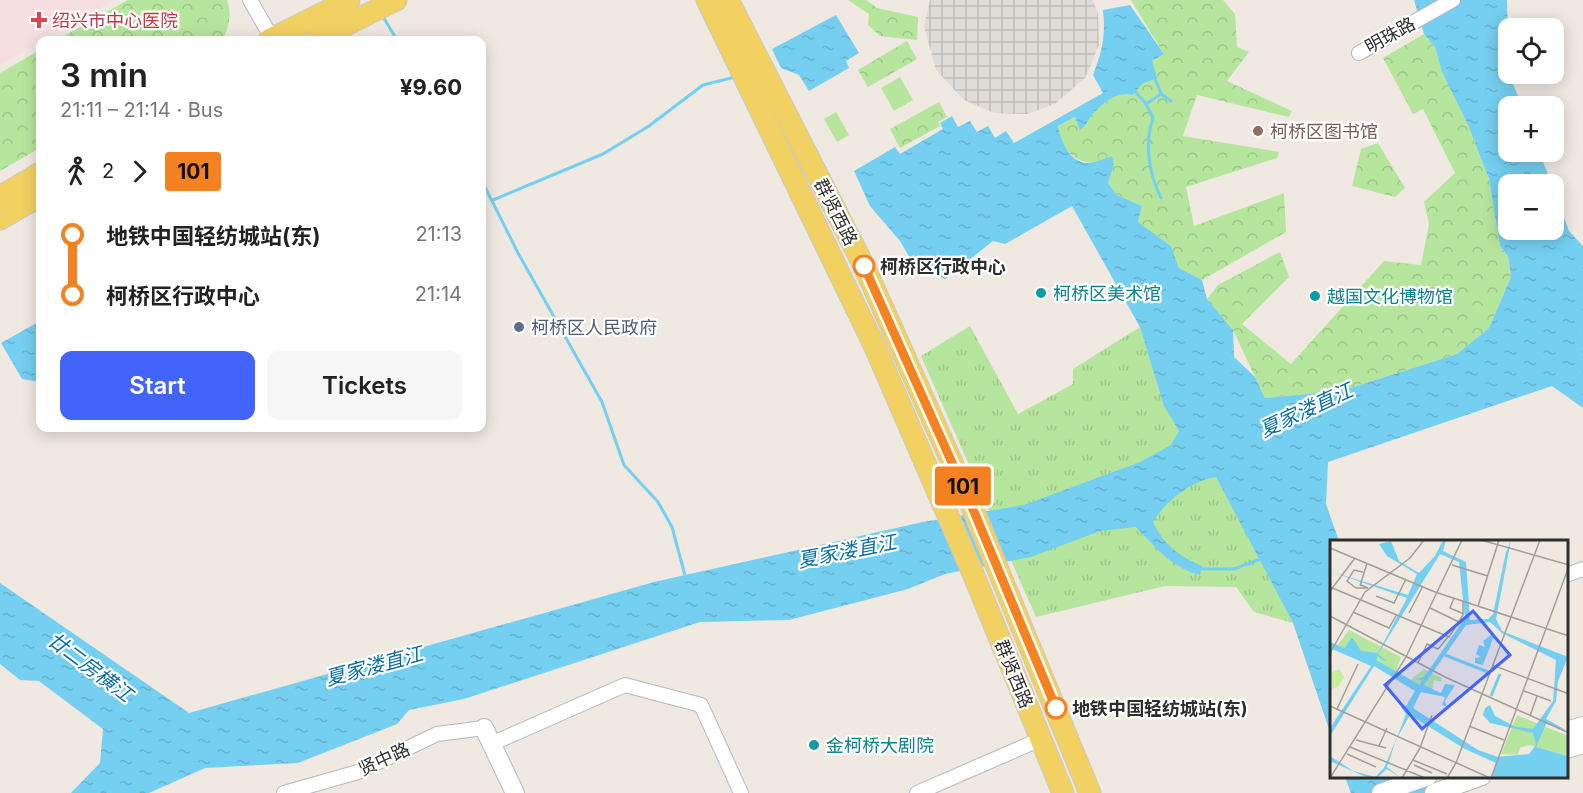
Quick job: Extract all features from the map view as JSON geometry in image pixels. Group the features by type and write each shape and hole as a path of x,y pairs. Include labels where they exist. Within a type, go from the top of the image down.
{"main road":[{"path":"280,36 349,0"},
{"name":"群贤西路","path":"707,0 874,345 972,571 1063,793"},
{"name":"群贤西路","path":"728,0 864,266 975,514 1090,793"},
{"path":"324,36 394,1"},
{"path":"0,197 36,175"},
{"path":"0,219 36,198"}],"street":[{"path":"250,0 270,36"},
{"name":"明珠路","path":"1359,53 1453,0"},
{"path":"1568,574 1583,570"},
{"name":"贤中路","path":"284,793 358,772 437,734 488,736 625,685 701,705 741,793"},
{"path":"1568,730 1583,726"},
{"path":"488,736 515,793"},
{"path":"917,793 1041,739"},
{"path":"1568,748 1583,744"},
{"path":"1381,793 1425,778"},
{"path":"1434,793 1479,778"}],"shaded area":[{"name":"绍兴市中心医院","path":"0,0 114,0 51,36 36,36 36,44 0,65"},
{"path":"930,0 1093,0 1098,14 1099,45 1085,78 1055,104 1027,114 994,113 964,100 936,70 924,26"}],"green space":[{"path":"128,0 227,0 229,10 228,26 224,36 64,36"},
{"path":"848,0 866,0 877,8 918,17 917,40 880,36 868,25 869,14"},
{"path":"1131,0 1223,0 1235,14 1237,47 1249,52 1227,81 1292,111 1289,117 1197,95 1183,136 1279,152 1277,158 1186,187 1194,226 1284,193 1286,232 1202,280 1179,268 1171,246 1138,222 1142,206 1117,195 1108,183 1114,165 1092,163 1076,158 1070,154 1061,138 1058,126 1076,117 1080,129 1083,128 1105,102 1115,96 1133,95 1142,84 1156,78 1151,61 1164,54"},
{"path":"1424,34 1435,47 1442,72 1468,125 1489,179 1498,240 1508,256 1511,277 1489,328 1457,354 1341,391 1265,398 1233,330 1207,299 1218,285 1280,252 1289,277 1242,324 1291,364 1384,261 1421,265 1429,224 1424,202 1455,173 1423,109 1413,114 1383,58"},
{"path":"907,41 917,59 868,87 858,70"},
{"path":"36,52 36,150 0,171 0,73"},
{"path":"900,77 913,100 894,111 881,88"},
{"path":"939,102 947,117 938,122 940,126 900,148 890,129"},
{"path":"836,112 849,135 837,142 824,119"},
{"path":"1378,143 1405,188 1395,197 1352,186 1361,149"},
{"path":"970,326 1018,414 1073,384 1073,369 1140,327 1153,364 1241,522 1293,623 1254,612 1236,587 1165,586 1036,617 921,356"}],"water":[{"path":"1414,0 1507,0 1507,18 1498,18 1498,84 1513,84 1518,96 1498,96 1498,162 1543,162 1548,174 1498,174 1498,234 1489,179 1468,125 1442,72 1435,47 1424,34"},
{"path":"1130,5 1164,54 1152,61 1157,78 1142,84 1133,95 1115,96 1105,102 1080,130 1075,117 1058,126 1061,138 1072,156 1082,162 1095,162 1112,156 1114,165 1108,183 1117,195 1142,206 1138,222 1171,246 1179,268 1202,280 1207,299 1233,330 1234,357 1255,377 1265,398 1341,391 1457,354 1489,328 1511,277 1508,256 1500,246 1499,240 1564,240 1564,218 1569,231 1583,246 1583,408 1552,386 1328,462 1326,504 1339,540 1330,540 1330,732 1293,623 1216,477 1197,483 1180,493 1153,522 1173,549 1202,566 1200,575 1172,562 1136,527 1100,531 1031,557 945,574 908,589 789,620 700,622 464,699 409,710 397,724 298,763 205,768 149,793 71,793 100,763 103,729 39,681 20,680 0,664 0,583 189,713 654,582 923,522 1024,505 1140,462 1171,445 1179,431 1164,406 1140,327 1072,206 1005,244 993,241 945,279 914,265 900,241 870,206 854,171 895,147 900,154 943,129 940,123 952,116 958,127 970,121 977,132 988,126 995,138 1006,131 1014,143 1103,93 1093,75 1102,43 1103,10"},
{"path":"836,15 859,53 846,61 849,68 809,91 799,75 781,68 772,49"},
{"path":"36,323 36,381 22,379 1,343"},
{"path":"1345,778 1423,778 1429,793 1351,793"}],"waterway":[{"path":"382,15 395,36"},
{"path":"493,200 603,154 649,126 703,85 735,77"},
{"path":"1154,77 1161,93"},
{"path":"1134,90 1146,104"},
{"path":"1161,198 1153,179 1149,159 1148,148 1153,118 1146,104 1161,94 1171,101"},
{"path":"486,189 518,253 602,402 624,465 658,502 672,527 686,579"},
{"path":"1200,569 1234,569 1263,558"}],"bus line":[{"name":"101","path":"864,266 975,514 1056,708"}],"place":[{"name":"绍兴市中心医院","path":"39,20"},
{"name":"柯桥区图书馆","path":"1258,131"},
{"name":"柯桥区行政中心","path":"864,266"},
{"name":"柯桥区美术馆","path":"1041,293"},
{"name":"越国文化博物馆","path":"1315,296"},
{"name":"柯桥区人民政府","path":"519,327"},
{"name":"地铁中国轻纺城站(东)","path":"1056,708"},
{"name":"金柯桥大剧院","path":"814,745"}],"water label":[{"name":"夏家溇直江","path":"1306,410"},
{"name":"夏家溇直江","path":"847,551"},
{"name":"夏家溇直江","path":"374,666"},
{"name":"廿二房横江","path":"90,667"}]}
